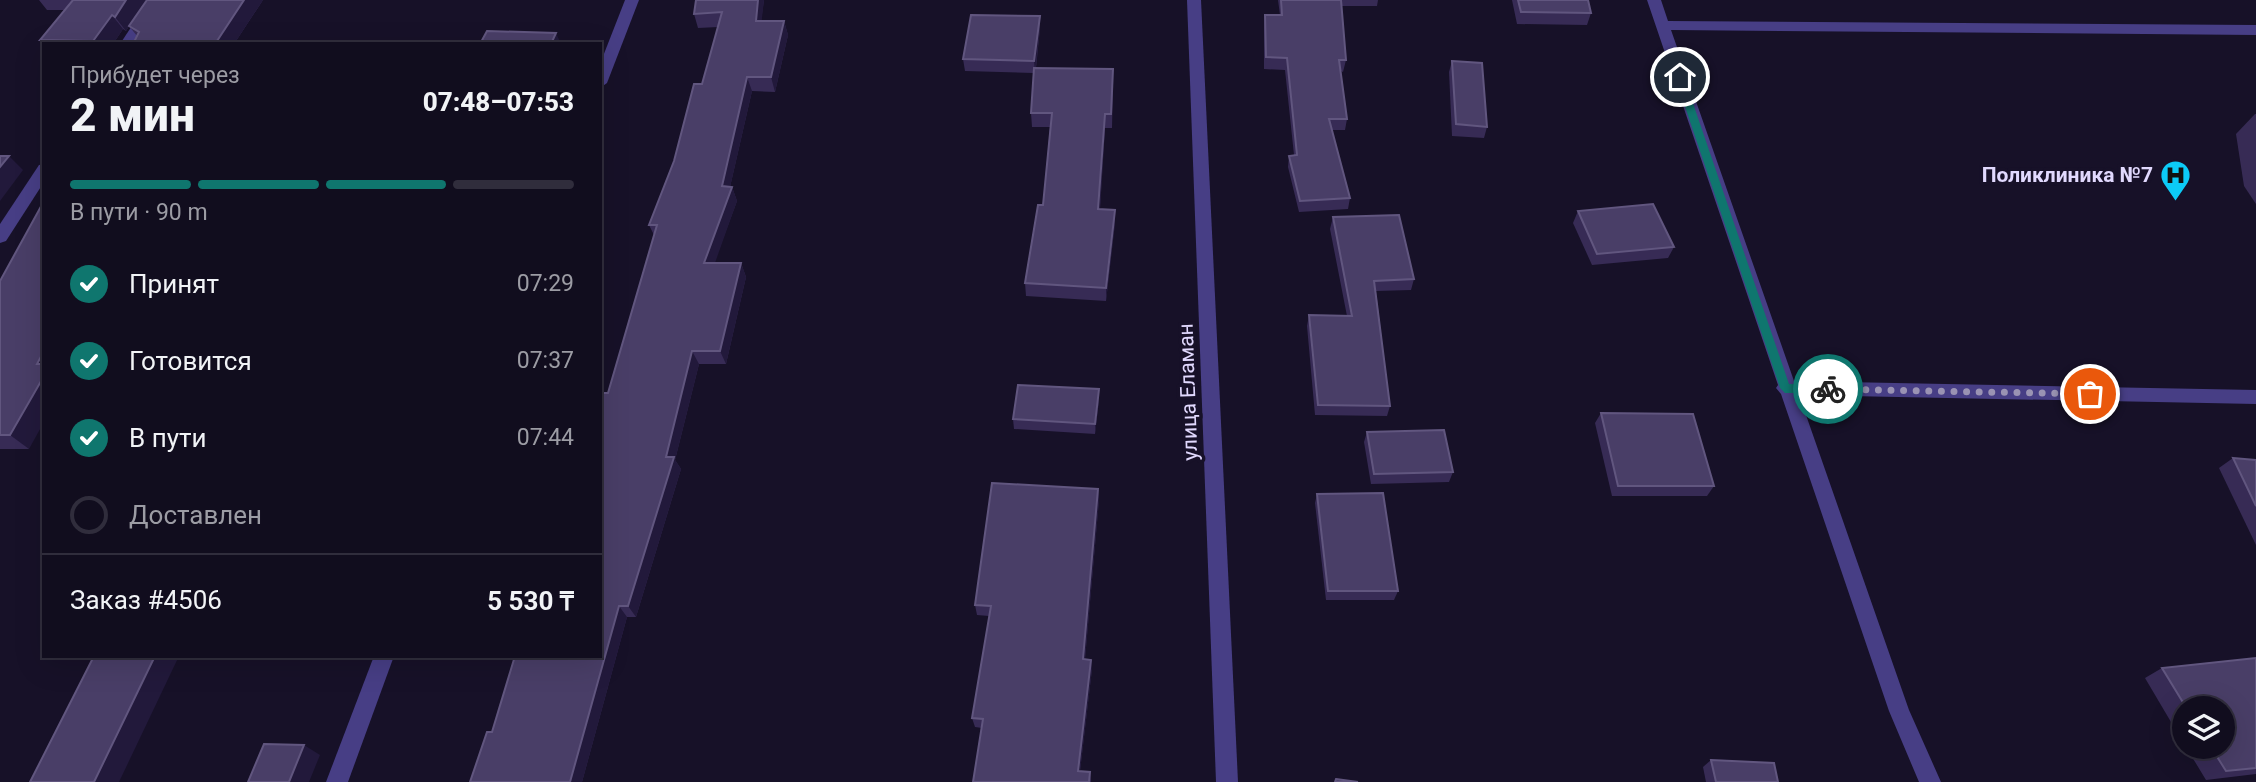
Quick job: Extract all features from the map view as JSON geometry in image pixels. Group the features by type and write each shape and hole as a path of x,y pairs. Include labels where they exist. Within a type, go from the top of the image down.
{"street":[{"path":"128,42 156,0"},
{"path":"602,78 632,0"},
{"name":"улица Еламан","path":"1194,0 1227,782"},
{"path":"1654,0 1785,388 1899,711 1930,782"},
{"path":"1662,25 2256,30"},
{"path":"0,237 42,173"},
{"path":"1785,388 2256,397"},
{"path":"337,782 383,658"}],"building":[{"path":"73,0 126,0 93,41 40,40"},
{"path":"147,0 244,0 216,42 134,42 139,32 129,26"},
{"path":"696,0 758,0 756,21 784,21 771,77 747,77 722,186 732,187 704,263 741,263 720,351 692,351 666,457 674,457 628,606 619,606 570,782 470,782 487,732 492,732 514,658 602,658 602,393 608,393 657,225 649,225 674,161 694,84 702,84 722,12 694,14"},
{"path":"1281,0 1341,0 1346,60 1339,60 1347,119 1329,119 1350,198 1300,201 1289,156 1297,155 1287,58 1266,57 1265,15 1282,15"},
{"path":"1518,0 1588,0 1591,13 1521,12"},
{"path":"971,15 1040,16 1034,61 963,59"},
{"path":"487,31 556,33 552,42 481,42"},
{"path":"1452,61 1482,63 1487,127 1456,124"},
{"path":"1034,68 1113,69 1111,114 1105,114 1098,209 1115,210 1106,288 1025,283 1038,205 1043,205 1052,113 1031,113"},
{"path":"0,156 9,156 0,167"},
{"path":"1653,204 1674,247 1597,254 1578,211"},
{"path":"42,205 42,355 37,364 42,364 42,379 10,435 0,435 0,281"},
{"path":"1399,215 1414,279 1374,281 1390,406 1318,405 1309,315 1352,316 1333,217"},
{"path":"1018,385 1099,389 1095,424 1013,419"},
{"path":"1601,413 1693,414 1714,486 1618,486"},
{"path":"1444,430 1453,472 1374,474 1367,432"},
{"path":"2233,458 2256,460 2256,506"},
{"path":"992,483 1098,489 1083,659 1091,660 1078,771 1090,772 1089,782 973,782 983,719 972,718 991,606 975,605"},
{"path":"1383,493 1398,591 1328,591 1317,494"},
{"path":"93,658 154,658 94,782 30,782"},
{"path":"2256,658 2256,768 2226,771 2218,759 2235,759 2235,696 2179,696 2162,668"},
{"path":"264,744 304,745 289,782 248,782"},
{"path":"1711,760 1774,763 1778,782 1716,782"},
{"path":"1336,779 1358,782 1335,782"}],"way so far":[{"path":"1828,389 2090,394"}],"place":[{"name":"Поликлиника №7","path":"2176,202"}],"route":[{"path":"1680,77 1785,388 1828,389"}]}
